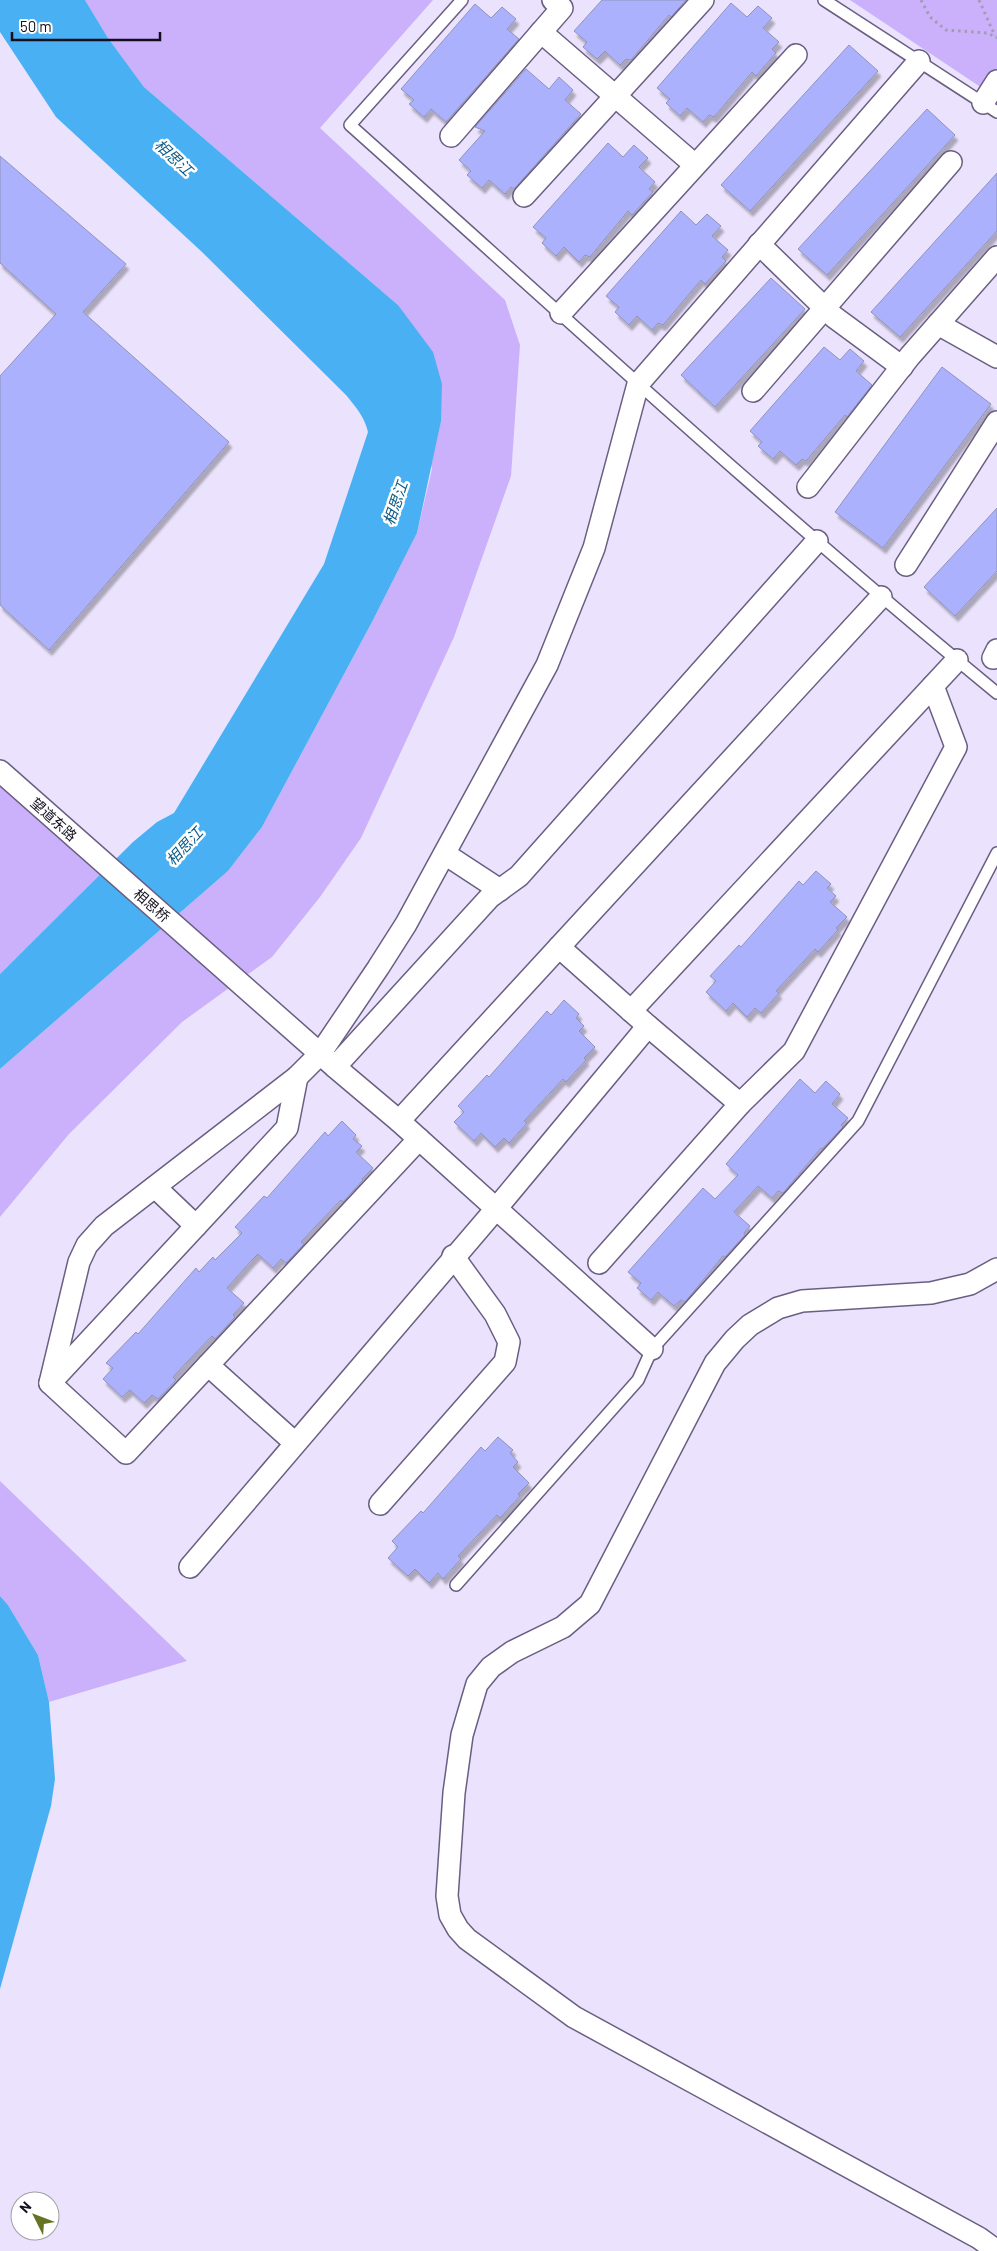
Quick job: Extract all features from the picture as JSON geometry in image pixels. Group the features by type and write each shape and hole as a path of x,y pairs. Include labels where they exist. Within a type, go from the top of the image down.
{"street":[{"path":"524,196 703,0"},
{"path":"451,136 541,32 561,3"},
{"path":"541,32 695,165"},
{"path":"561,313 796,54"},
{"path":"328,1060 378,968 445,854 547,665 572,608 594,548 638,384 919,61"},
{"path":"990,107 997,81"},
{"path":"752,391 951,162"},
{"path":"759,244 825,308 902,366"},
{"path":"808,487 902,366 997,257"},
{"path":"938,324 997,357"},
{"path":"906,565 997,422"},
{"path":"50,1383 76,1273 83,1252 104,1226 297,1078 328,1060 490,898 519,876 817,541"},
{"path":"399,1121 881,598"},
{"path":"631,1011 957,660"},
{"path":"599,1263 740,1104 794,1051 956,747 933,686"},
{"name":"望道东路","path":"0,771 109,867"},
{"path":"445,854 500,890"},
{"name":"相思桥","path":"109,867 399,1121 495,1210 652,1349"},
{"path":"559,947 740,1104"},
{"path":"190,1567 453,1256 495,1210 648,1026"},
{"path":"50,1383 287,1128 297,1078"},
{"path":"50,1383 126,1453 419,1140"},
{"path":"155,1187 196,1226"},
{"path":"380,1504 505,1362 509,1342 495,1314 453,1256"},
{"path":"997,1269 970,1284 931,1293 802,1302 778,1308 755,1321 734,1339 715,1363 590,1604 564,1627 512,1652 491,1668 477,1684 462,1735 454,1793 447,1896 450,1915 458,1929 467,1939 574,2017 979,2238 997,2251"},
{"path":"208,1365 295,1443"}],"lane":[{"path":"462,0 350,125 638,384 881,598 997,693"},
{"path":"824,0 990,107"},
{"path":"456,1585 638,1380 652,1349 858,1121 997,853"}],"path":[{"path":"920,0 930,17 946,30 988,34 996,37"},
{"path":"979,0 996,37"}],"shaded area":[{"path":"85,0 433,0 320,128 505,300 520,345 511,476 454,637 361,838 320,897 272,957 182,1022 69,1134 0,1217 0,1069 228,871 262,827 372,622 417,533 432,469 398,305 144,87 108,38"},
{"path":"850,0 997,0 997,98"},
{"path":"0,771 109,867 0,974"},
{"path":"0,1481 187,1661 49,1702 38,1655 8,1605 0,1596"}],"water":[{"name":"相思江","path":"0,0 85,0 108,38 144,87 398,305 433,352 442,384 441,421 417,533 372,622 262,827 228,871 0,1069 0,974 133,842 157,822 174,813 324,564 368,432 357,408 346,395 202,252 56,117 0,32"},
{"path":"0,1596 8,1605 38,1655 49,1702 55,1779 51,1806 0,1989"}],"building":[{"path":"602,0 686,0 671,17 669,15 631,60 626,59 620,65 605,51 597,59 583,47 587,42 574,31"},
{"path":"731,3 747,17 758,6 772,18 763,28 779,42 772,49 776,53 756,76 752,72 714,117 709,115 703,122 687,108 680,116 666,103 670,99 657,88"},
{"path":"475,4 491,18 502,7 516,19 507,29 519,39 446,122 431,109 424,117 409,104 414,100 401,89"},
{"path":"849,45 878,71 750,211 721,185"},
{"path":"526,69 549,89 559,77 573,90 565,100 581,114 514,189 511,187 505,194 489,180 482,188 467,175 471,171 459,160 485,131 475,127"},
{"path":"927,109 955,135 827,275 798,249"},
{"path":"608,143 623,157 634,145 648,158 639,167 655,182 649,189 653,192 632,215 628,211 590,257 585,255 579,262 564,247 556,256 542,243 546,238 533,227"},
{"path":"0,156 126,264 83,312 229,442 49,650 0,605 0,376 56,314 0,263"},
{"path":"997,173 997,231 900,337 871,312"},
{"path":"681,211 696,225 707,214 721,226 712,236 728,250 722,257 726,261 705,284 701,280 663,325 658,323 652,330 637,316 629,325 615,312 619,307 606,296"},
{"path":"771,278 805,309 715,407 681,375"},
{"path":"824,347 840,360 850,349 864,361 856,371 872,385 847,417 845,415 806,461 802,459 796,465 780,451 773,459 758,446 762,442 750,431"},
{"path":"942,367 991,404 883,548 835,512"},
{"path":"997,508 997,571 955,616 924,587"},
{"path":"816,871 831,884 827,888 836,896 830,902 847,917 818,952 815,949 776,991 779,993 761,1013 755,1008 747,1017 733,1003 726,1011 706,992 716,981 710,976 739,945 741,947 799,881 803,885"},
{"path":"564,1000 579,1014 576,1018 584,1026 579,1031 595,1047 566,1082 563,1079 524,1121 527,1123 509,1143 504,1138 495,1147 481,1133 474,1141 454,1122 464,1112 458,1106 487,1075 489,1077 547,1011 551,1015"},
{"path":"800,1079 815,1093 826,1081 840,1094 832,1104 848,1118 841,1125 843,1127 821,1148 783,1193 778,1191 772,1198 758,1186 734,1212 750,1226 744,1233 745,1235 725,1257 723,1256 685,1302 681,1300 674,1306 658,1292 651,1300 637,1288 641,1283 628,1272 703,1188 715,1199 738,1175 726,1164"},
{"path":"342,1121 356,1135 353,1139 362,1146 356,1152 373,1168 343,1202 341,1200 301,1242 304,1244 286,1263 281,1259 273,1268 258,1254 251,1261 227,1288 244,1303 233,1315 235,1317 215,1339 212,1336 185,1364 173,1377 176,1380 158,1399 152,1395 144,1403 130,1390 122,1397 103,1379 113,1368 106,1363 136,1332 138,1334 196,1268 199,1272 213,1257 215,1260 242,1233 235,1227 264,1196 267,1198 325,1132 328,1136"},
{"path":"498,1437 513,1450 510,1453 518,1462 513,1467 529,1483 500,1518 497,1515 458,1556 461,1559 443,1579 438,1573 429,1583 415,1569 408,1576 388,1558 398,1547 392,1541 421,1511 423,1513 481,1447 485,1451"}]}
